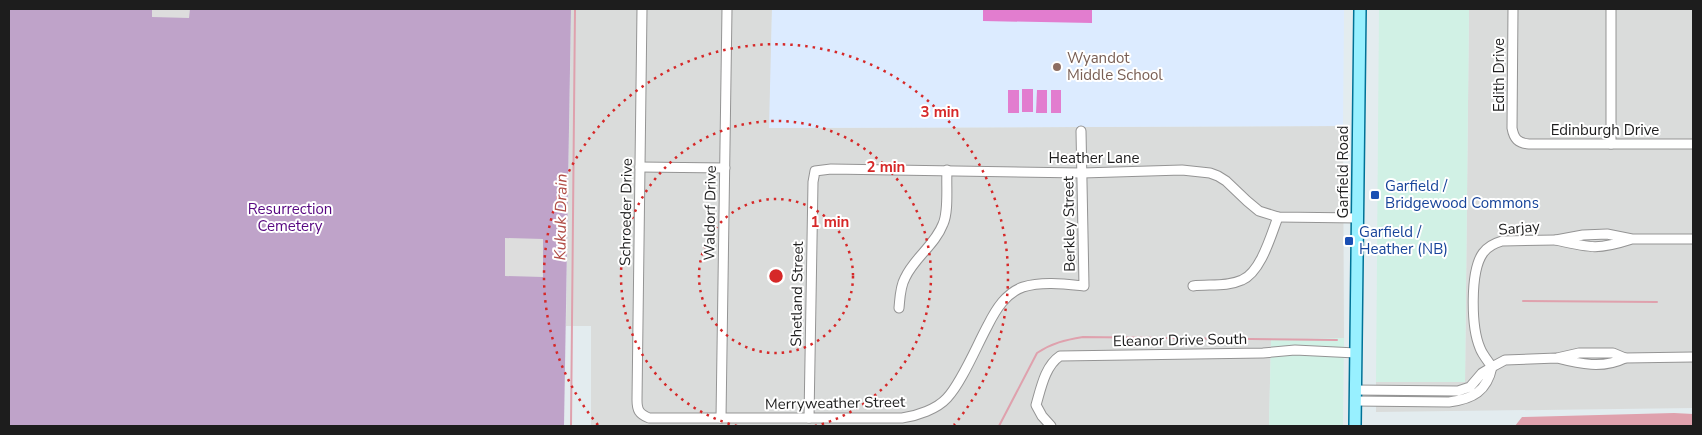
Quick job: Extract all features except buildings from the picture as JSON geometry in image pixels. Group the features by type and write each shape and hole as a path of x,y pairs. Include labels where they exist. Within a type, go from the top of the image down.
{"main road":[{"name":"Garfield Road","path":"1355,426 1360,9"}],"street":[{"name":"Schroeder Drive","path":"640,414 637,400 642,9"},
{"name":"Waldorf Drive","path":"721,418 727,9"},
{"name":"Edith Drive","path":"1513,9 1512,128 1514,136 1518,141"},
{"path":"1610,9 1611,144"},
{"name":"Berkley Street","path":"1082,131 1084,286"},
{"name":"Edinburgh Drive","path":"1518,141 1529,144 1693,144"},
{"path":"640,168 724,168"},
{"name":"Heather Lane","path":"816,171 831,169 1082,173 1182,170 1210,173 1226,180 1259,211 1278,217 1358,218"},
{"path":"899,308 901,287 904,279 911,267 939,232 944,222 947,170"},
{"name":"Shetland Street","path":"809,418 813,182 816,171"},
{"path":"1193,286 1225,284 1244,280 1258,266 1278,217"},
{"name":"Sarjay","path":"1492,367 1480,348 1474,310 1477,265 1486,250 1494,243 1502,240 1556,240 1583,235 1607,234 1632,239 1693,239"},
{"name":"Sarjay","path":"1556,240 1593,248 1607,247 1632,239"},
{"name":"Merryweather Street","path":"640,414 649,418 910,417 936,407 946,399 956,386 1000,304 1012,292 1031,285 1062,284 1084,286"},
{"name":"Eleanor Drive South","path":"1051,426 1042,416 1036,405 1052,362 1060,356 1263,353 1296,350 1356,353"},
{"path":"1355,396 1423,391 1458,391 1470,387 1482,373 1504,360 1557,358 1579,364 1612,364 1625,358 1693,358"},
{"path":"1355,396 1449,402 1464,400 1478,393 1489,380 1492,367"},
{"path":"1423,391 1423,401"}],"shaded area":[{"path":"152,9 190,9 189,18 152,17"},
{"path":"571,9 772,9 770,128 1343,126 1344,338 1271,340 1269,426 591,426 591,326 566,326"},
{"name":"Wyandot Middle School","path":"772,9 1344,9 1343,126 769,128"},
{"path":"983,9 1092,9 1092,23 983,21"},
{"path":"1379,9 1469,9 1465,382 1376,382"},
{"path":"1469,9 1693,9 1693,408 1376,412 1376,382 1465,382"},
{"path":"1022,89 1033,89 1033,112 1022,112"},
{"path":"1008,90 1019,90 1019,113 1008,113"},
{"path":"1037,90 1047,90 1047,113 1036,113"},
{"path":"1051,90 1061,90 1061,113 1051,113"},
{"path":"505,238 543,239 543,277 505,276"},
{"path":"1344,338 1343,426 1269,426 1271,340"},
{"path":"1693,414 1693,426 1515,426 1522,417"}],"green space":[{"name":"Resurrection Cemetery","path":"9,9 571,9 564,426 9,426"}],"waterway":[{"name":"Kukuk Drain","path":"571,426 575,9"},
{"path":"1523,301 1657,302"},
{"path":"999,426 1037,353 1053,344 1064,341 1083,337 1337,340"}],"place":[{"name":"Wyandot Middle School","path":"1057,67"},
{"name":"Garfield / Bridgewood Commons","path":"1375,195"},
{"name":"Garfield / Heather (NB)","path":"1349,241"}]}
